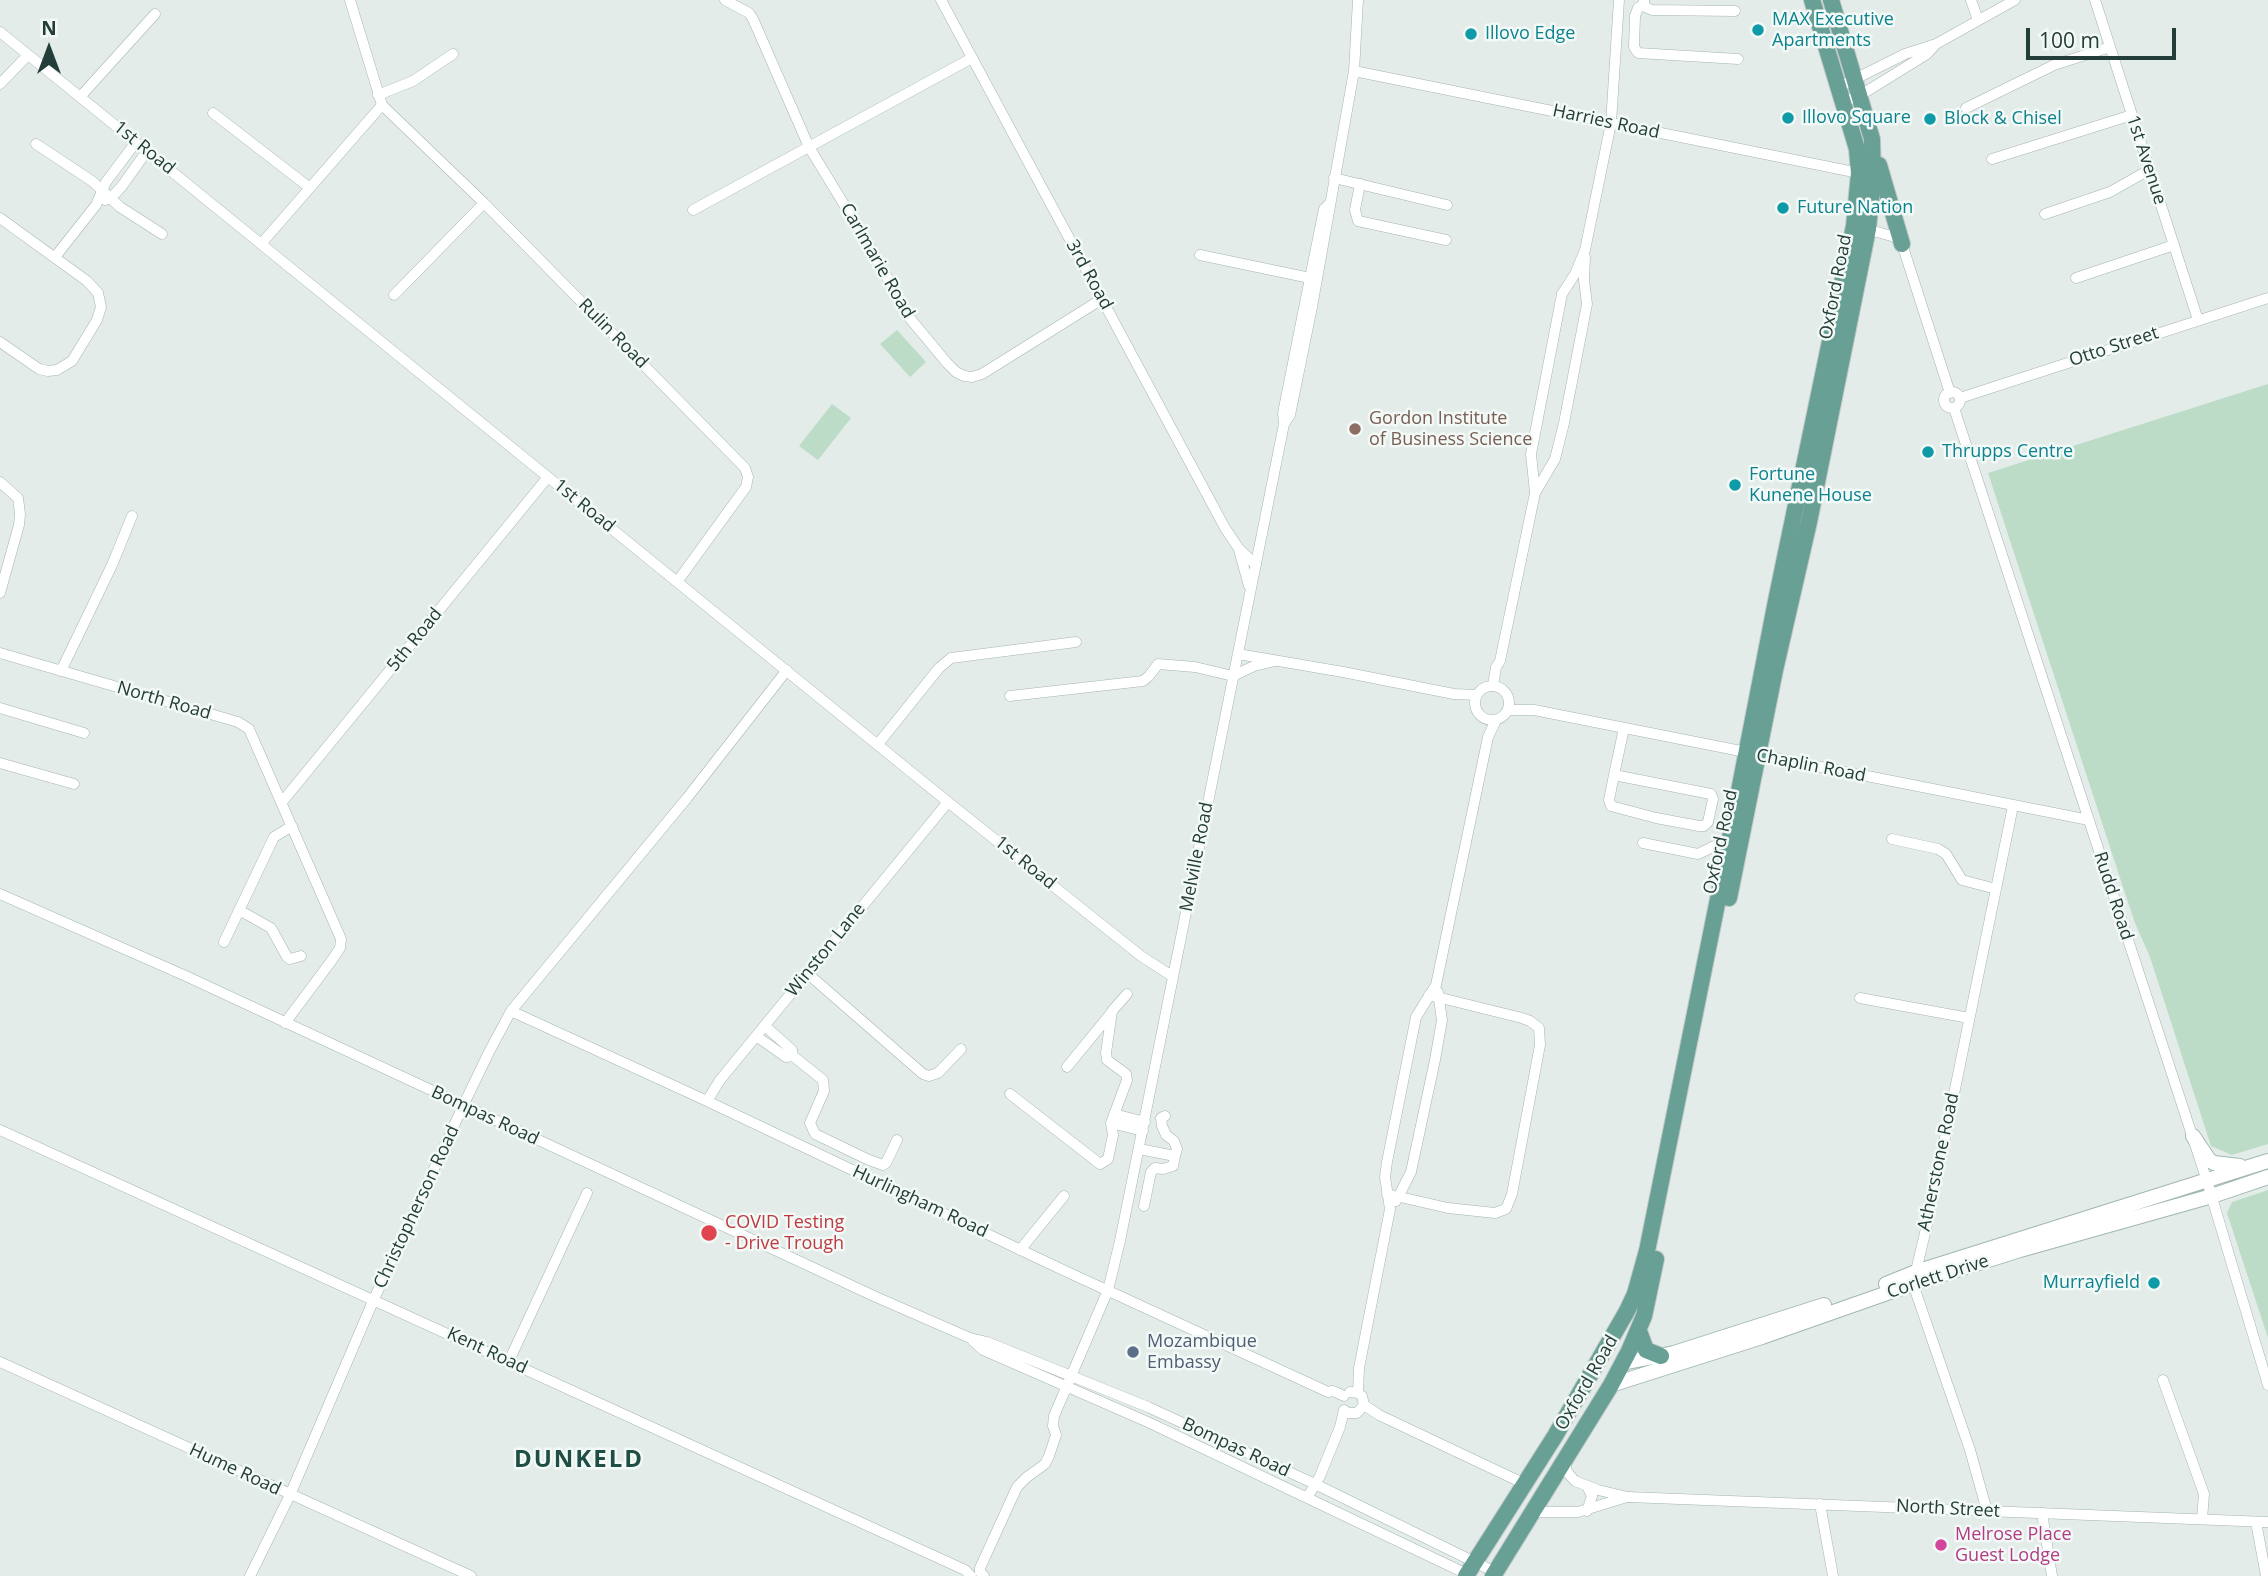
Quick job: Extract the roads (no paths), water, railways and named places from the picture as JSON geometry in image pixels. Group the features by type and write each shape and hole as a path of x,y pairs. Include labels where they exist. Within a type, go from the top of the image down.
{"main road":[{"name":"Oxford Road","path":"1812,0 1857,149 1861,228"},
{"name":"Oxford Road","path":"1470,1572 1589,1380 1631,1304 1641,1276 1729,839 1775,670 1812,510 1861,228 1873,181 1871,139 1831,0"},
{"path":"1871,139 1902,244"},
{"name":"Oxford Road","path":"1494,1574 1611,1385 1639,1331 1648,1300 1753,754"},
{"path":"2193,1136 2209,1160 2214,1163 2228,1166 2264,1162"},
{"name":"Corlett Drive","path":"1622,1363 1661,1356 1773,1323 2264,1162"},
{"name":"Corlett Drive","path":"1611,1385 1762,1337 1914,1278 2212,1196 2268,1177"},
{"path":"1639,1331 1646,1350 1661,1356"},
{"path":"1589,1380 1604,1367 1622,1363"}],"street":[{"path":"351,0 380,100"},
{"name":"Carlmarie Road","path":"725,0 749,13 753,19 809,147 876,257 908,316 947,363 964,376 982,374 1102,299"},
{"name":"3rd Road","path":"941,0 1225,528 1239,549 1256,565"},
{"name":"Melville Road","path":"1284,424 1290,415 1331,210 1329,204 1354,71 1358,0"},
{"path":"1535,493 1555,459 1587,304 1584,280 1585,250 1611,123 1619,0"},
{"path":"1971,0 1978,20"},
{"path":"1839,95 1856,88 1906,54 1936,44 2015,0"},
{"name":"1st Avenue","path":"2095,0 2198,320"},
{"path":"1735,11 1652,10 1645,7 1644,2 1635,16 1633,47 1638,53 1738,59"},
{"path":"80,97 155,14"},
{"name":"1st Road","path":"0,32 948,802 1141,956 1172,976"},
{"path":"1839,95 1927,54 1936,44"},
{"path":"1966,108 2054,65 2110,47"},
{"path":"261,244 380,100 453,54"},
{"path":"1,81 28,55"},
{"path":"693,210 972,58"},
{"name":"Harries Road","path":"1354,71 1859,173"},
{"name":"Rulin Road","path":"380,100 745,468 748,477 746,487 677,582"},
{"path":"212,113 310,187"},
{"path":"1992,159 2132,116"},
{"path":"55,257 96,205 102,188 136,142"},
{"path":"36,144 102,188 128,213 162,234"},
{"path":"96,205 111,198 147,151"},
{"path":"2045,214 2110,192 2149,170"},
{"path":"1334,178 1447,205"},
{"path":"1360,184 1355,210 1358,221 1446,240"},
{"path":"394,295 484,203"},
{"name":"Melville Road","path":"976,1575 1017,1487 1045,1464 1049,1456 1056,1435 1054,1416 1108,1290 1144,1126 1284,424 1283,413 1324,209 1329,204"},
{"path":"0,218 87,281 101,299 97,320 72,361 57,370 39,369 0,342"},
{"path":"1861,228 1895,237 1902,244"},
{"name":"Rudd Road","path":"1902,244 1950,393 1945,397 1945,404 1949,408 1957,403 2089,820 2193,1136 2268,1385"},
{"path":"2076,278 2174,245"},
{"path":"1476,700 1480,715 1491,719 1505,715 1508,705 1497,687 1496,667 1500,661 1535,493 1531,454 1562,294 1575,274 1585,250"},
{"path":"1200,255 1310,278"},
{"name":"Otto Street","path":"1957,403 2268,298"},
{"name":"5th Road","path":"282,802 548,477"},
{"path":"0,482 18,498 20,513 0,593"},
{"path":"61,671 112,565 132,516"},
{"name":"3rd Road","path":"1239,549 1250,590"},
{"path":"878,744 939,668 951,658 1076,642"},
{"path":"1238,654 1476,700"},
{"name":"North Road","path":"1,657 61,671 244,724 252,734 341,939 340,948 285,1023"},
{"path":"1010,696 1143,681 1158,664 1195,667 1233,676 1254,666 1275,661"},
{"name":"Christopherson Road","path":"250,1576 290,1495 374,1300 463,1106 512,1011 687,798 787,670"},
{"path":"1476,700 1485,688 1497,687"},
{"name":"Chaplin Road","path":"1508,705 2089,820"},
{"path":"0,708 84,733"},
{"path":"1390,1209 1411,1172 1435,1060 1442,1020 1434,996 1491,719"},
{"path":"1614,775 1711,794 1713,799 1708,822 1699,826 1611,806 1609,800 1614,775 1624,728"},
{"path":"0,763 74,784"},
{"name":"Winston Lane","path":"707,1101 807,973 948,802"},
{"name":"Atherstone Road","path":"1914,1278 2013,806"},
{"path":"224,942 274,837 292,826"},
{"path":"1643,843 1698,854 1729,839"},
{"path":"1892,839 1938,849 1946,854 1962,880 1996,888"},
{"name":"Bompas Road","path":"0,894 876,1297 970,1338 1071,1375 1315,1484 1470,1572"},
{"path":"239,910 271,928 286,957 301,956"},
{"path":"807,973 923,1074 929,1076 938,1073 961,1049"},
{"path":"1067,1067 1126,994"},
{"path":"1307,1498 1352,1403 1355,1372 1359,1368 1390,1209 1385,1177 1387,1162 1419,1010 1434,996"},
{"path":"1387,1194 1448,1208 1495,1213 1506,1209 1512,1194 1540,1045 1539,1028 1522,1018 1434,996"},
{"path":"1860,998 1969,1018"},
{"name":"Hurlingham Road","path":"512,1011 1525,1484"},
{"path":"1010,1094 1100,1164 1108,1159 1113,1119 1127,1080 1126,1074 1107,1060 1112,1011"},
{"path":"765,1026 792,1050 793,1056"},
{"path":"757,1036 786,1057 793,1056 815,1072 825,1084 810,1124 815,1134 883,1165 897,1140"},
{"path":"1144,1206 1150,1172 1155,1168 1173,1166 1177,1150 1174,1141 1166,1135 1162,1126 1161,1118 1165,1116"},
{"path":"1113,1119 1144,1126"},
{"name":"Kent Road","path":"0,1130 976,1575"},
{"path":"1139,1149 1175,1156"},
{"path":"509,1361 587,1194"},
{"path":"1020,1250 1064,1196"},
{"path":"1914,1278 1987,1511"},
{"name":"Bompas Road","path":"970,1338 983,1350 1150,1423 1470,1572 1494,1574"},
{"name":"Hume Road","path":"0,1362 471,1576"},
{"path":"2163,1380 2204,1494 2202,1519"},
{"path":"1565,1461 1570,1477 1587,1486 1592,1496 1587,1511"},
{"name":"North Street","path":"1587,1486 1628,1497 2268,1522"},
{"name":"North Street","path":"1532,1511 1587,1511 1628,1497"},
{"path":"1820,1504 1833,1576"},
{"path":"2042,1513 2052,1576"},
{"path":"2256,1522 2266,1576"}],"place":[{"name":"MAX Executive Apartments","path":"1758,30"},
{"name":"Illovo Edge","path":"1471,34"},
{"name":"Illovo Square","path":"1788,118"},
{"name":"Block & Chisel","path":"1930,119"},
{"name":"Future Nation","path":"1783,208"},
{"name":"Gordon Institute of Business Science","path":"1355,429"},
{"name":"Thrupps Centre","path":"1928,452"},
{"name":"Fortune Kunene House","path":"1735,485"},
{"name":"COVID Testing - Drive Trough","path":"709,1233"},
{"name":"Murrayfield","path":"2154,1283"},
{"name":"Mozambique Embassy","path":"1133,1352"},
{"name":"Melrose Place Guest Lodge","path":"1941,1545"}],"district":[{"name":"DUNKELD","path":"579,1460"}]}
